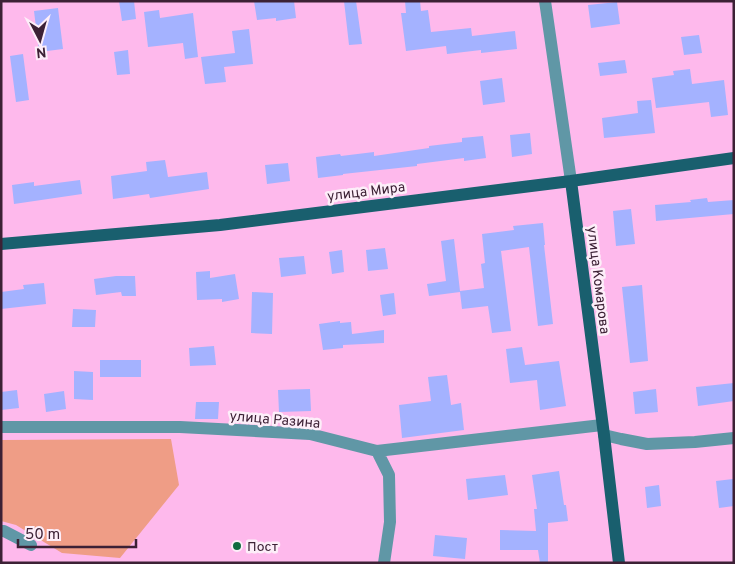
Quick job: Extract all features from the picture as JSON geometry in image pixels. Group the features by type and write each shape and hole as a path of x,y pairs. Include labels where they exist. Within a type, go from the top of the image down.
{"main road":[{"name":"улица Мира","path":"1,244 220,225 571,181 734,158"},
{"name":"улица Комарова","path":"571,181 619,563"}],"street":[{"name":"улица Комарова","path":"545,1 571,181"},
{"name":"улица Разина","path":"1,428 180,427 310,434 378,451 603,430 621,440 647,444 734,438"},
{"path":"378,451 389,475 390,522 384,563"},
{"path":"1,530 31,545"}],"shaded area":[{"path":"171,439 179,485 120,558 62,553 16,525 1,521 1,440"}],"building":[{"path":"119,1 134,1 136,19 122,21"},
{"path":"254,1 294,1 296,18 276,21 276,18 257,20"},
{"path":"344,1 356,1 362,44 349,45"},
{"path":"405,1 420,1 421,11 428,10 431,32 471,28 472,36 515,31 517,49 481,53 481,50 447,54 446,46 406,51 401,13 406,13"},
{"path":"617,2 620,24 591,28 588,5"},
{"path":"58,8 63,49 39,52 34,11"},
{"path":"159,10 160,18 193,13 198,57 185,59 183,43 148,47 144,12"},
{"path":"249,29 253,64 224,67 226,82 205,84 201,57 235,53 232,31"},
{"path":"699,35 702,53 684,55 681,37"},
{"path":"128,50 130,74 117,75 114,52"},
{"path":"23,54 29,100 16,102 10,56"},
{"path":"625,60 627,73 600,76 598,63"},
{"path":"690,69 692,84 724,80 728,115 711,117 709,102 656,108 652,78 674,75 673,71"},
{"path":"502,78 505,102 483,105 480,81"},
{"path":"651,100 655,133 604,138 602,118 638,113 637,101"},
{"path":"530,133 532,154 512,157 510,135"},
{"path":"483,136 486,158 464,161 464,158 417,164 417,166 318,178 316,157 374,152 374,156 462,142 462,138"},
{"path":"165,160 168,177 207,172 209,189 150,198 149,194 113,199 111,176 147,171 146,162"},
{"path":"288,163 290,181 267,184 265,165"},
{"path":"80,180 82,194 14,204 12,185 34,182 34,186"},
{"path":"707,198 708,202 734,200 734,214 656,221 655,205 691,202 690,200"},
{"path":"631,209 635,244 616,246 613,211"},
{"path":"543,223 553,324 538,326 529,247 501,251 511,331 492,333 488,306 462,309 460,292 429,296 427,284 446,281 441,241 454,239 460,291 484,288 481,264 485,263 482,234 514,230 513,226"},
{"path":"385,248 388,269 368,271 366,250"},
{"path":"342,250 344,272 332,274 329,252"},
{"path":"304,256 306,274 281,277 279,258"},
{"path":"210,271 210,278 235,274 239,299 222,302 222,299 197,300 196,272"},
{"path":"135,276 136,296 122,296 121,292 96,295 94,279"},
{"path":"44,283 46,304 1,309 1,292 24,289 23,285"},
{"path":"642,285 648,361 630,363 622,287"},
{"path":"252,292 273,293 272,334 251,333"},
{"path":"394,293 396,314 383,316 380,295"},
{"path":"73,309 96,310 95,327 72,327"},
{"path":"340,321 340,323 351,322 352,334 384,330 384,343 343,345 343,348 323,350 319,324"},
{"path":"214,346 216,365 190,366 189,348"},
{"path":"522,347 525,365 559,361 566,406 540,410 537,380 510,383 506,349"},
{"path":"100,360 141,360 141,377 100,377"},
{"path":"74,371 93,372 93,400 74,399"},
{"path":"447,375 451,405 461,403 464,430 402,438 399,405 431,401 428,377"},
{"path":"734,383 734,401 698,406 696,387"},
{"path":"310,389 311,411 279,412 278,390"},
{"path":"656,389 658,412 635,414 633,392"},
{"path":"17,390 19,408 1,410 1,392"},
{"path":"64,391 66,409 46,412 44,394"},
{"path":"196,402 219,402 218,419 195,419"},
{"path":"559,471 568,521 548,523 548,562 540,563 538,550 500,550 500,530 536,531 534,509 537,509 532,475"},
{"path":"505,475 508,495 468,500 466,479"},
{"path":"733,479 734,506 719,508 716,481"},
{"path":"659,485 661,506 647,508 645,487"},
{"path":"435,535 467,538 465,559 433,556"}],"place":[{"name":"Пост","path":"237,546"}]}
